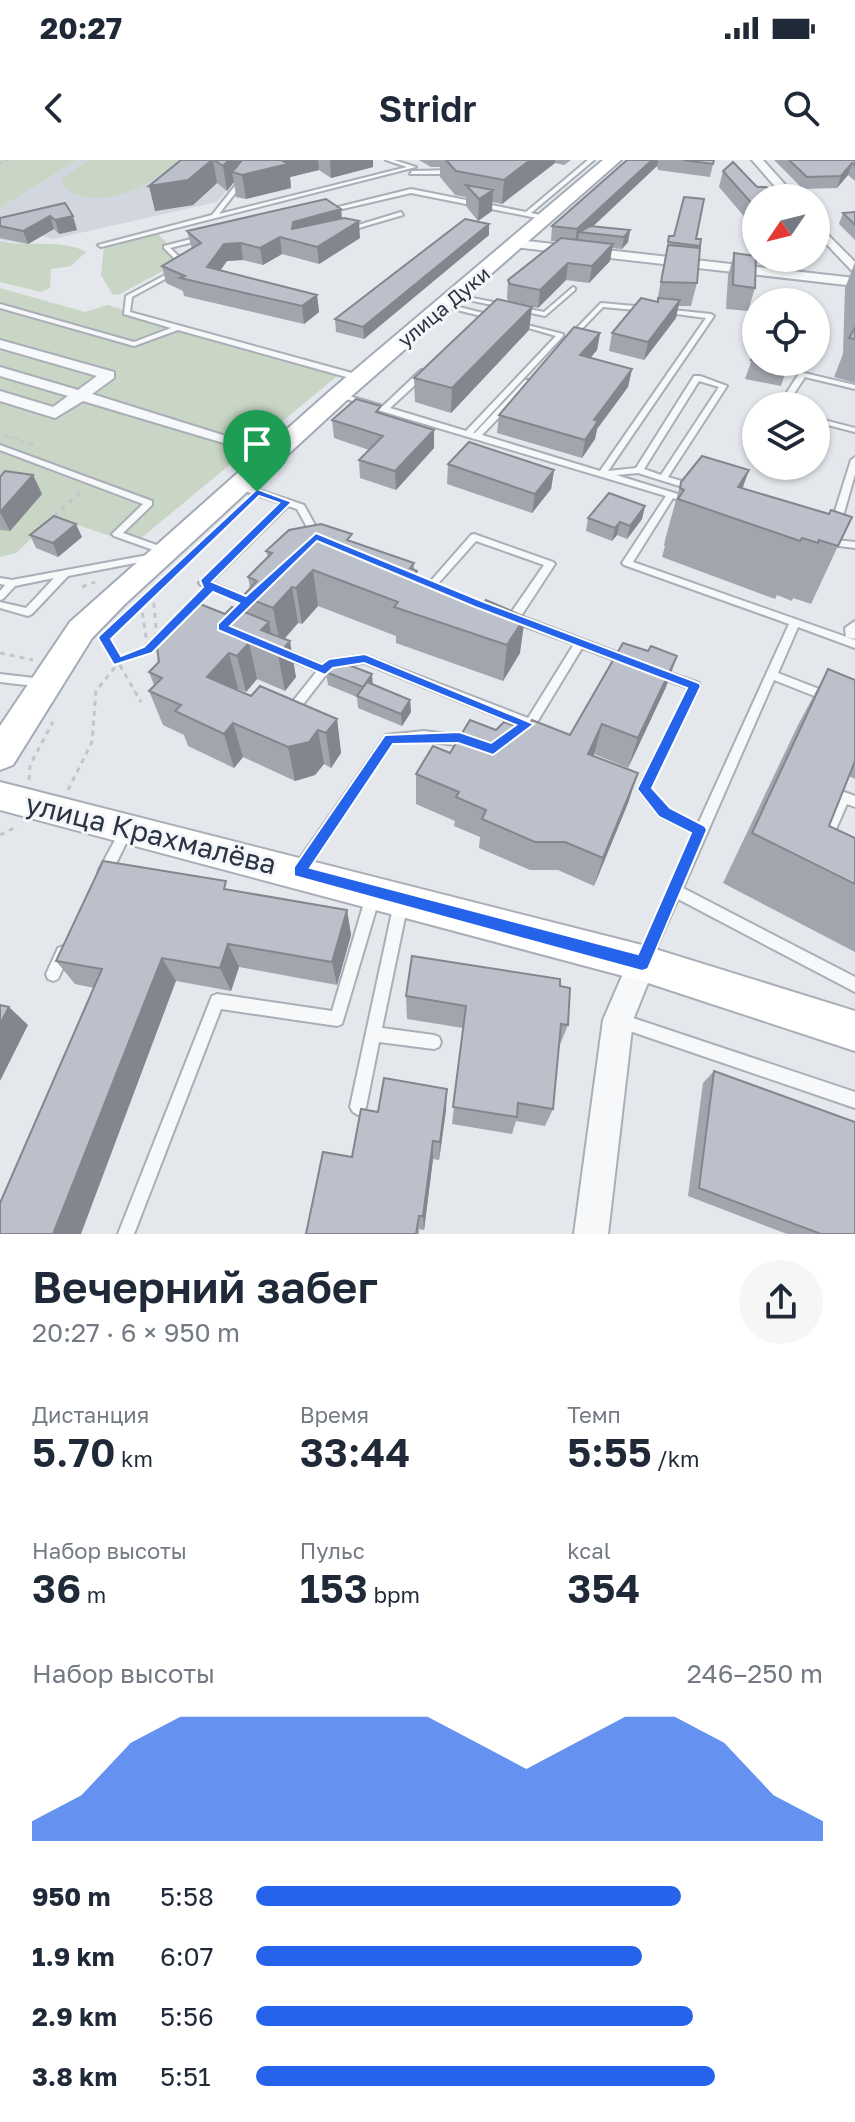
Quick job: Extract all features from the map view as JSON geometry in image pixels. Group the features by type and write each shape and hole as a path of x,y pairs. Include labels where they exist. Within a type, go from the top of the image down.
{"main road":[{"name":"улица Дуки","path":"0,755 40,672 159,554 237,485 264,450 360,378 518,244 535,214 613,160"},
{"name":"улица Крахмалёва","path":"17,801 299,871 642,963 855,1031"}],"street":[{"path":"757,160 778,184"},
{"path":"830,242 855,270"},
{"path":"518,244 855,282"},
{"path":"0,344 109,375 55,413 0,396"},
{"path":"0,371 264,450"},
{"path":"591,1234 618,1020 642,963"}],"lane":[{"path":"389,160 412,170"},
{"path":"319,213 411,191 535,214 591,160"},
{"path":"215,216 254,165"},
{"path":"411,191 412,170"},
{"path":"101,245 412,170 462,172"},
{"path":"329,210 339,216"},
{"path":"341,231 401,214"},
{"path":"348,222 364,233"},
{"path":"218,234 166,247 186,266 129,296 126,313 360,378"},
{"path":"452,301 545,314 573,289"},
{"path":"452,301 499,318"},
{"path":"471,436 601,305 711,316 602,474"},
{"path":"0,306 134,344 176,328"},
{"path":"478,322 487,315"},
{"path":"471,436 561,335 512,321"},
{"path":"384,409 431,367"},
{"path":"791,392 803,374 855,387"},
{"path":"639,470 697,378 723,386 663,478"},
{"path":"339,395 700,504"},
{"path":"830,424 855,430"},
{"path":"0,447 149,503 117,534 159,554"},
{"path":"830,543 855,460"},
{"path":"602,474 639,470 705,491"},
{"path":"237,485 301,507 319,538 304,547"},
{"path":"671,495 627,563 795,622 854,635"},
{"path":"259,591 243,606 204,583 287,502"},
{"path":"432,585 474,537 550,564 514,618"},
{"path":"810,537 830,543 855,545"},
{"path":"0,581 12,583 159,554"},
{"path":"0,605 28,612 65,573"},
{"path":"418,579 444,590"},
{"path":"0,597 12,583"},
{"path":"503,613 637,665"},
{"path":"642,963 676,891 699,830 795,622"},
{"path":"504,741 528,724 579,644"},
{"path":"272,648 325,670"},
{"path":"290,713 329,664 365,659 528,724"},
{"path":"652,670 695,686 644,789 665,813 699,830"},
{"path":"0,678 40,672"},
{"path":"772,675 855,708"},
{"path":"299,871 390,738 459,738 481,746"},
{"path":"834,851 823,846 844,797 855,802"},
{"path":"100,881 127,828"},
{"path":"676,891 855,985"},
{"path":"358,1107 373,1034 388,895"},
{"path":"126,1234 217,1001 337,1019 388,895"},
{"path":"53,974 73,934"},
{"path":"618,1020 855,1100"},
{"path":"373,1034 434,1042"}],"path":[{"path":"0,163 8,160"},
{"path":"131,611 152,589 160,670"},
{"path":"140,602 148,650"},
{"path":"96,651 114,629"},
{"path":"148,650 167,631"},
{"path":"105,638 141,702"},
{"path":"65,796 92,742 96,691 119,662 171,643"},
{"path":"0,653 40,672"},
{"path":"0,835 30,765 56,718"}],"shaded area":[{"path":"77,160 252,161 217,202 53,239 42,236 28,244 0,240 0,208"}],"green space":[{"path":"0,160 77,160 0,208"},
{"path":"90,160 182,160 140,186 110,197 78,195 63,187 62,178"},
{"path":"158,234 175,251 177,259 170,267 118,295 112,294 101,275 104,247"},
{"path":"0,241 66,245 86,252 71,266 51,269 50,288 41,292 0,282"},
{"path":"0,288 85,312 107,305 342,372 134,544 54,517 16,553 0,557"}],"building":[{"path":"181,160 212,160 188,180 149,186"},
{"path":"214,160 229,160 223,166"},
{"path":"242,160 281,160 288,164 242,175 232,172"},
{"path":"446,160 530,160 504,180 456,171"},
{"path":"627,160 652,160 577,229 552,226"},
{"path":"683,160 714,160 713,164"},
{"path":"789,160 855,160 855,165 852,163 841,176 807,177"},
{"path":"733,162 754,184 742,184 742,192 723,171"},
{"path":"466,185 493,190 479,199"},
{"path":"684,197 704,199 696,239 701,239 700,246 668,242 669,236 674,236"},
{"path":"326,199 341,209 293,222 292,229 344,218 359,221 317,247 280,237 260,248 241,243 224,244 207,267 317,295 302,306 180,278 185,276 162,266 201,243 187,231"},
{"path":"65,203 73,216 55,220 50,216 23,231 0,226 0,218"},
{"path":"855,212 855,225 843,213"},
{"path":"465,219 489,224 363,327 335,319"},
{"path":"590,226 630,230 624,237 579,232"},
{"path":"561,238 613,244 592,266 568,263 540,290 510,284 508,280"},
{"path":"668,245 700,248 697,283 661,282"},
{"path":"734,253 742,254 742,272 756,272 755,288 733,285"},
{"path":"641,298 658,302 658,298 680,300 648,342 612,333"},
{"path":"497,299 532,307 452,388 414,378"},
{"path":"574,327 600,333 580,355 632,369 594,420 598,421 585,440 499,415"},
{"path":"356,399 381,406 376,412 434,430 395,471 359,460 383,436 332,420"},
{"path":"469,442 554,470 535,494 448,464"},
{"path":"702,456 742,468 743,480 738,487 829,514 831,510 852,517 838,546 819,540 818,543 802,538 800,541 678,499 684,490 680,488 681,482"},
{"path":"5,471 33,475 0,512 0,477"},
{"path":"609,493 645,506 630,526 620,522 615,528 588,518"},
{"path":"54,516 76,524 53,543 30,535"},
{"path":"321,524 352,534 347,540 414,563 410,568 417,571 413,577 484,603 486,600 525,617 507,645 394,607 398,602 313,570 273,608 243,596 257,581 248,577 272,553 266,551 289,530"},
{"path":"195,602 225,614 232,607 262,619 269,622 261,630 290,641 278,655 249,643 237,656 229,653 207,677 251,696 260,686 337,719 326,733 318,730 309,742 288,747 233,723 224,734 175,711 181,705 149,691 162,678 149,672 159,662 156,640"},
{"path":"623,643 648,651 651,646 677,656 638,738 602,724 588,754 638,773 603,858 565,842 535,842 482,819 486,810 456,797 459,792 416,774 433,746 450,753 470,720 496,730 504,722 526,730 532,720 570,735"},
{"path":"336,660 372,674 363,687 326,672"},
{"path":"828,669 855,680 855,761 829,826 855,838 855,884 752,833"},
{"path":"367,682 410,700 401,714 357,696"},
{"path":"103,861 226,881 224,889 347,910 332,962 228,944 220,968 162,958 53,1234 0,1234 0,1203 102,969 56,961"},
{"path":"412,956 560,979 560,986 570,988 568,1025 561,1024 553,1109 518,1103 517,1117 453,1107 466,1006 406,996"},
{"path":"0,1005 9,1007 0,1024"},
{"path":"714,1071 855,1122 855,1234 821,1234 699,1188"},
{"path":"384,1078 447,1089 440,1142 433,1141 423,1216 419,1216 416,1234 306,1234 323,1152 352,1157 361,1109 378,1112"}],"route":[{"path":"257,492 152,589 105,638 119,662 148,650 211,586 248,602 316,536 579,644 695,686 644,789 665,813 699,830 676,891 642,963 299,871 390,738 459,738 493,749 528,724 365,659 329,664 325,670 222,627 248,602 222,591 211,586 204,583 287,502 257,492"}]}
